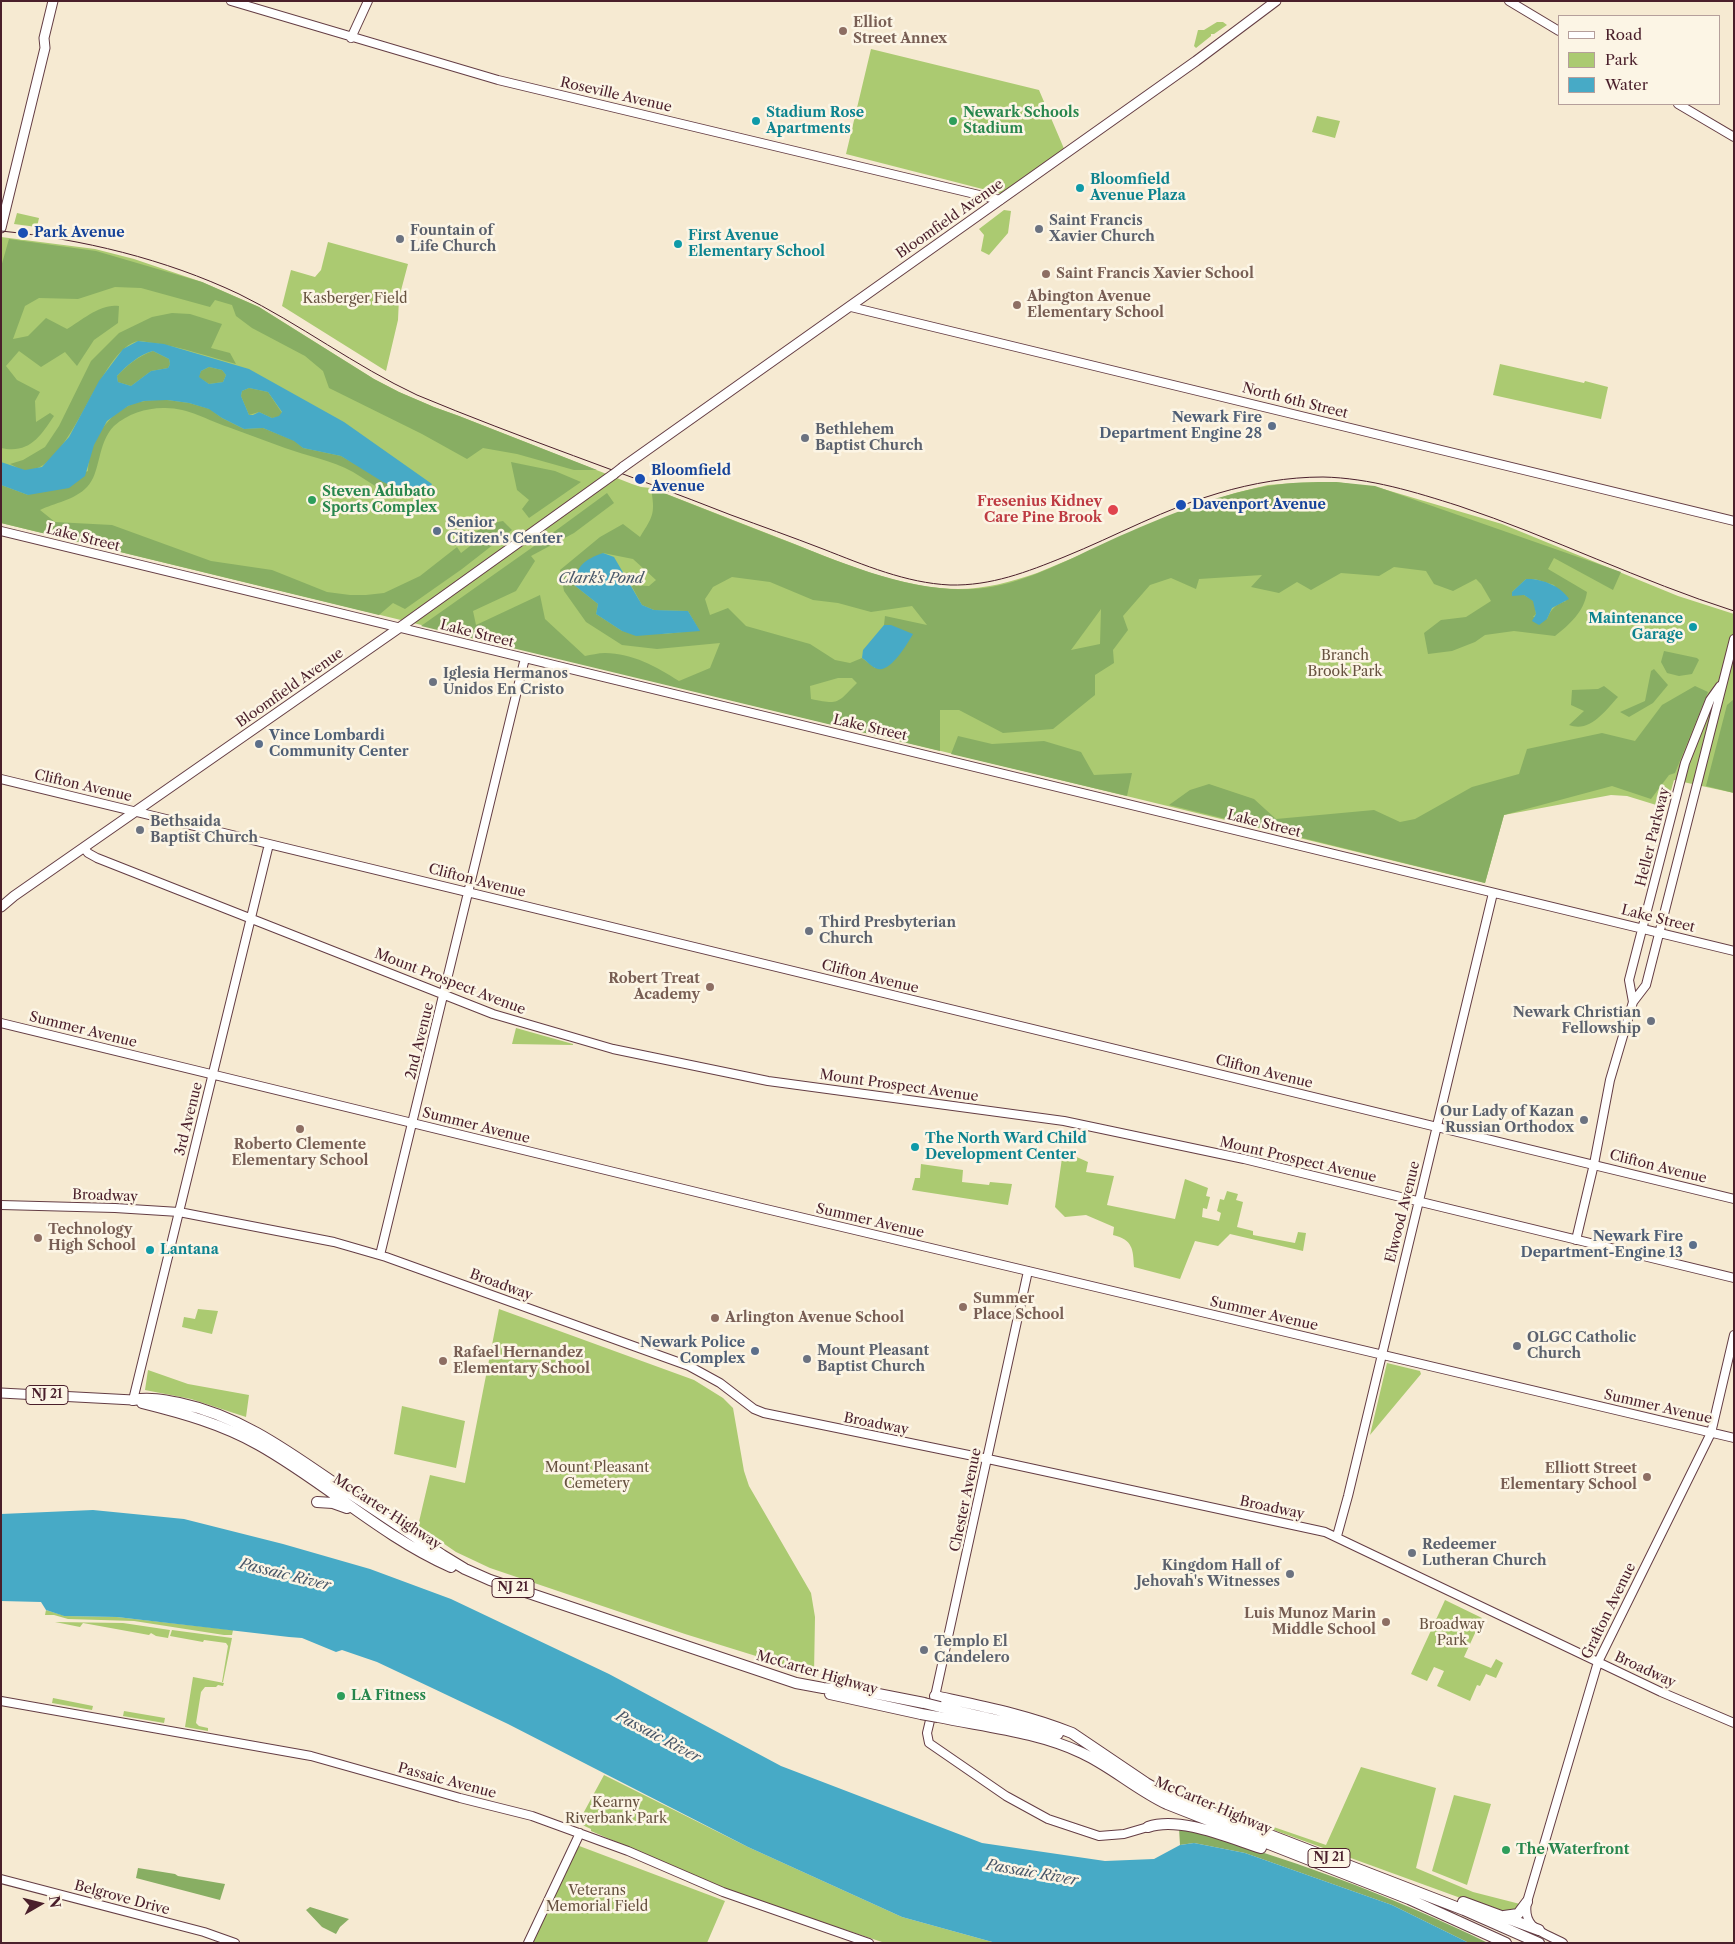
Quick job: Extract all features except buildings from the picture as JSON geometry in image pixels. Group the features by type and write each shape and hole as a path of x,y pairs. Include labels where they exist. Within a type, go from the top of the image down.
{"highway":[{"name":"McCarter Highway","path":"133,1400 153,1399 184,1404 212,1412 251,1429 289,1451 427,1545 465,1569 490,1580 796,1683 823,1688 861,1691 940,1706 1057,1733 1091,1748"},
{"name":"McCarter Highway","path":"133,1400 209,1421 247,1438 425,1554 464,1572 809,1688 852,1700 1028,1735 1068,1747 1094,1759 1141,1791 1167,1804 1443,1913 1506,1943"},
{"path":"316,1502 340,1506 377,1524"},
{"path":"935,1696 1032,1718 1072,1733 1091,1748"},
{"name":"NJ 21","path":"1091,1748 1169,1796 1498,1924 1539,1943"},
{"path":"1148,1827 1163,1823 1184,1825 1367,1882"},
{"path":"1379,1877 1439,1894 1539,1930"},
{"path":"1500,1915 1518,1914 1527,1902"}],"main road":[{"path":"2,221 45,48 44,38 53,1"},
{"path":"45,48 49,42 59,1"},
{"name":"Bloomfield Avenue","path":"1,907 14,896 399,628 1196,61 1276,1"},
{"name":"McCarter Highway","path":"1,1393 133,1400"}],"street":[{"name":"Roseville Avenue","path":"231,1 498,80 1000,200"},
{"path":"262,10 264,1"},
{"path":"351,38 368,1"},
{"path":"1509,1 1558,30"},
{"path":"1680,105 1734,137"},
{"name":"North 6th Street","path":"851,306 1734,521"},
{"name":"Lake Street","path":"1,531 1734,951"},
{"name":"Heller Parkway","path":"1576,1240 1594,1164 1610,1080 1633,1002 1646,985 1718,705 1721,684 1734,640"},
{"name":"2nd Avenue","path":"380,1255 525,658"},
{"name":"Heller Parkway","path":"1633,1002 1630,980 1685,763 1710,700 1721,684"},
{"name":"Clifton Avenue","path":"1,779 1734,1198"},
{"name":"3rd Avenue","path":"133,1400 269,844"},
{"name":"Mount Prospect Avenue","path":"84,848 88,853 97,858 493,1014 623,1052 768,1081 1064,1122 1244,1159 1734,1278"},
{"name":"Elwood Avenue","path":"1337,1536 1493,892"},
{"name":"Summer Avenue","path":"1,1024 1028,1271 1734,1438"},
{"name":"Broadway","path":"1,1204 179,1212 334,1242 380,1255 689,1366 708,1376 749,1406 762,1413 988,1459 1324,1532 1337,1536 1677,1699 1734,1723"},
{"name":"Chester Avenue","path":"1028,1271 927,1738 931,1744 1006,1796 1048,1819 1099,1836 1124,1834 1148,1827"},
{"name":"Grafton Avenue","path":"1539,1930 1527,1919 1527,1902 1598,1662 1711,1433 1734,1335"},
{"name":"Passaic Avenue","path":"1,1701 311,1756 532,1816 580,1832 723,1892 870,1943"},
{"path":"528,1943 580,1832"},
{"name":"Belgrove Drive","path":"1,1879 204,1932 235,1943"},
{"path":"1539,1930 1563,1943"}],"green space":[{"path":"1217,22 1223,22 1227,25 1211,34 1196,48 1194,46 1198,30 1204,30"},
{"name":"Newark Schools Stadium","path":"871,49 1039,90 1065,151 1002,194 846,154"},
{"path":"1317,116 1340,121 1335,138 1312,132"},
{"path":"1004,210 1011,211 1008,233 989,255 981,251 984,235 979,229"},
{"path":"17,213 39,218 37,227 14,224"},
{"name":"Branch Brook Park","path":"1,237 95,249 134,259 202,282 259,307 374,379 434,407 632,484 651,488 846,564 902,582 940,588 965,589 1013,581 1037,573 1207,502 1268,485 1336,482 1380,488 1502,524 1678,596 1734,614 1734,793 1674,780 1666,808 1627,796 1611,795 1504,815 1485,883 1,523"},
{"path":"9,239 96,251 202,282 259,307 374,379 399,392 597,470 574,470 517,454 483,448 467,459 422,434 329,388 323,371 305,356 252,328 236,316 232,305 215,300 210,307 141,288 115,287 78,299 39,298 25,306 13,339 28,336 46,318 67,329 105,307 119,306 118,323 94,340 77,366 65,352 41,367 19,351 6,366 17,380 40,392 35,401 36,422 50,413 54,416 44,431 33,442 19,448 1,448 1,267"},
{"name":"Kasberger Field","path":"328,242 408,264 399,298 398,320 386,371 282,306 291,270 315,277 321,270"},
{"path":"172,313 190,314 222,324 211,348 230,353 236,364 175,347 139,341 124,348 111,364 70,434 56,454 41,467 24,470 10,464 23,460 45,447 59,426 91,361 119,333 152,317"},
{"path":"153,351 169,359 170,364 168,368 151,371 131,386 118,382 117,376 125,368 138,358"},
{"path":"1500,364 1608,387 1601,419 1493,395"},
{"path":"209,367 222,370 226,375 223,382 209,384 198,377 201,371"},
{"path":"249,388 268,392 282,413 279,417 272,418 259,412 249,415 241,396 242,391"},
{"path":"167,400 189,403 210,409 222,418 244,429 263,428 295,441 303,448 341,456 395,487 394,491 388,494 353,472 336,464 285,448 197,414 172,408 157,408 131,415 114,426 105,441 95,474 87,487 71,498 40,510 55,522 112,525 211,561 272,570 327,592 350,595 384,593 420,576 457,547 461,553 474,543 469,537 487,524 503,521 512,530 462,569 405,609 393,603 379,615 1,523 1,485 28,495 88,471 91,452 99,433 119,411 137,403"},
{"path":"511,462 555,471 581,482 529,518 522,509 529,500 517,490"},
{"path":"1336,482 1375,486 1621,572 1613,590 1554,558 1548,569 1587,592 1580,612 1555,636 1514,631 1485,635 1475,642 1452,651 1428,654 1424,633 1441,620 1466,617 1491,601 1476,579 1453,591 1434,584 1426,571 1394,567 1379,576 1341,573 1311,590 1297,582 1279,593 1251,587 1262,575 1199,579 1196,589 1171,578 1150,585 1123,616 1128,630 1113,650 1114,663 1095,675 1095,695 1053,729 1003,733 959,710 940,710 940,751 421,626 607,493 614,503 574,533 531,556 535,561 516,591 473,611 476,625 540,595 545,619 585,656 605,653 625,655 653,666 679,681 710,668 720,643 657,649 622,645 586,622 564,591 560,570 600,537 623,524 640,537 652,514 651,488 880,576 932,587 958,589 1001,585 1033,575 1188,508 1228,495 1276,485","holes":["603,553 633,559 656,580 649,586 631,585 642,605 654,610 688,611 699,630 665,634 622,631 596,614 598,604 574,585","732,577 770,582 813,600 838,603 871,612 912,606 927,625 885,616 884,625 891,625 875,668 862,658 850,663 835,660 810,644 746,626 728,608 710,615 705,599 713,587","1526,579 1535,579 1554,585 1566,601 1554,607 1547,619 1533,617 1536,614 1534,601 1524,595 1512,592","1101,609 1100,644 1071,650","838,678 852,678 857,683 837,701 828,702 811,699 810,686"]},
{"path":"1664,651 1697,658 1699,660 1692,674 1679,676 1667,673 1661,662"},
{"path":"1654,669 1668,685 1653,703 1629,717 1620,712 1645,701 1651,671"},
{"path":"1604,686 1618,697 1602,714 1590,723 1577,727 1569,725 1584,711 1571,705 1572,690 1598,689"},
{"path":"1695,686 1708,692 1675,773 1669,775 1651,799 1612,786 1504,815 1485,883 1169,805 1190,790 1209,784 1254,799 1276,819 1374,810 1400,822 1415,819 1472,787 1519,774 1527,749 1602,733 1635,741 1662,705"},
{"path":"1734,699 1734,793 1706,786 1727,705"},
{"path":"958,736 992,744 1044,741 1081,752 1094,775 1132,773 1127,796 951,754"},
{"path":"516,1028 573,1044 573,1045 512,1044"},
{"path":"1063,1151 1088,1162 1086,1172 1114,1176 1107,1205 1175,1219 1185,1179 1208,1188 1206,1196 1210,1197 1207,1209 1203,1208 1202,1217 1219,1221 1221,1213 1217,1211 1220,1199 1224,1200 1227,1191 1238,1194 1236,1200 1243,1202 1237,1227 1253,1231 1253,1235 1295,1243 1298,1232 1306,1233 1303,1251 1230,1234 1218,1246 1195,1241 1180,1279 1134,1267 1131,1246 1125,1240 1113,1235 1114,1227 1086,1215 1065,1217 1055,1207"},
{"path":"921,1164 963,1170 962,1182 989,1185 990,1182 1012,1184 1008,1205 912,1190 915,1178 920,1178"},
{"path":"198,1309 218,1311 212,1334 182,1327 184,1317 195,1319"},
{"name":"Mount Pleasant Cemetery","path":"499,1309 694,1380 723,1398 733,1408 744,1471 749,1486 811,1593 815,1617 814,1674 685,1634 490,1568 456,1552 418,1526 430,1475 465,1483"},
{"path":"1387,1363 1420,1371 1421,1374 1370,1435"},
{"path":"148,1370 188,1384 249,1395 246,1417 191,1399 145,1390"},
{"path":"402,1406 465,1421 456,1468 394,1454"},
{"name":"Broadway Park","path":"1445,1600 1482,1618 1464,1657 1491,1668 1496,1659 1503,1663 1496,1678 1486,1674 1480,1686 1477,1685 1470,1701 1437,1686 1444,1671 1434,1667 1427,1681 1411,1674"},
{"path":"46,1610 65,1616 117,1617 233,1630 232,1635 224,1635 134,1621 68,1619 54,1615 45,1615"},
{"path":"55,1622 123,1623 170,1630 168,1638 151,1633 149,1635 83,1623 80,1627"},
{"path":"172,1630 232,1638 223,1682 228,1646 226,1643 204,1640 203,1642 170,1636"},
{"path":"193,1677 224,1683 223,1686 205,1687 201,1692 196,1723 199,1726 208,1728 208,1731 185,1727"},
{"path":"53,1698 93,1706 92,1710 52,1703"},
{"path":"124,1711 165,1718 164,1723 123,1716"},
{"path":"1361,1767 1436,1788 1416,1868 1473,1892 1520,1904 1518,1910 1499,1912 1230,1814 1230,1812 1326,1845"},
{"name":"Kearny Riverbank Park","path":"604,1775 748,1847 902,1917 996,1943 885,1943 734,1893 591,1831 591,1829 578,1823"},
{"path":"1454,1795 1491,1804 1467,1885 1432,1871"},
{"path":"1179,1828 1258,1851 1336,1878 1451,1925 1488,1943 1469,1943 1392,1905 1245,1853 1194,1843 1180,1845"},
{"name":"Veterans Memorial Field","path":"574,1844 725,1901 707,1943 526,1943"},
{"path":"138,1868 225,1884 220,1900 136,1878"},
{"path":"310,1907 349,1919 340,1927 336,1934 322,1927 306,1910"}],"water":[{"path":"138,341 164,344 249,369 344,422 432,484 428,492 416,496 383,482 341,456 303,448 294,441 263,428 244,429 209,409 189,403 167,400 144,401 128,406 107,421 94,445 85,476 69,488 28,495 1,485 1,462 25,470 42,467 69,437 99,381 123,349","holes":["153,351 169,359 170,364 168,368 151,371 131,386 118,382 117,376 125,368 138,358","209,367 222,370 226,375 223,382 209,384 199,377 201,371","249,388 268,392 282,412 279,416 272,418 259,412 249,415 241,396 242,391"]},
{"name":"Clark's Pond","path":"603,553 614,557 642,605 654,610 688,611 700,631 636,636 622,631 596,614 598,604 574,585 579,568 586,561"},
{"path":"1526,579 1550,584 1561,590 1569,599 1552,608 1547,619 1539,625 1532,621 1536,614 1533,601 1524,595 1512,596 1512,592"},
{"path":"884,625 891,625 913,634 893,662 883,669 878,669 862,658 863,650"},
{"name":"Passaic River","path":"93,1510 184,1519 283,1544 370,1569 451,1599 609,1674 781,1766 982,1843 1105,1861 1154,1859 1180,1845 1194,1843 1245,1853 1392,1905 1469,1943 996,1943 902,1917 748,1847 508,1724 377,1662 342,1650 336,1652 302,1638 117,1617 64,1616 46,1610 41,1602 1,1601 1,1514"}],"tram line":[{"path":"1,231 62,239 123,252 211,282 239,294 284,318 394,384 417,395 854,561 917,581 950,585 994,581 1064,557 1160,514 1199,499 1232,489 1284,479 1323,477 1375,483 1459,506 1528,531 1664,586 1734,611"}],"place":[{"name":"Elliot Street Annex","path":"843,31"},
{"name":"Stadium Rose Apartments","path":"756,121"},
{"name":"Newark Schools Stadium","path":"953,121"},
{"name":"Bloomfield Avenue Plaza","path":"1080,188"},
{"name":"Saint Francis Xavier Church","path":"1039,229"},
{"name":"Park Avenue","path":"23,233"},
{"name":"Fountain of Life Church","path":"400,239"},
{"name":"First Avenue Elementary School","path":"678,244"},
{"name":"Saint Francis Xavier School","path":"1046,274"},
{"name":"Abington Avenue Elementary School","path":"1017,305"},
{"name":"Newark Fire Department Engine 28","path":"1272,426"},
{"name":"Bethlehem Baptist Church","path":"805,438"},
{"name":"Bloomfield Avenue","path":"640,479"},
{"name":"Steven Adubato Sports Complex","path":"312,500"},
{"name":"Davenport Avenue","path":"1181,505"},
{"name":"Fresenius Kidney Care Pine Brook","path":"1113,510"},
{"name":"Senior Citizen's Center","path":"437,531"},
{"name":"Maintenance Garage","path":"1693,627"},
{"name":"Iglesia Hermanos Unidos En Cristo","path":"433,682"},
{"name":"Vince Lombardi Community Center","path":"259,744"},
{"name":"Bethsaida Baptist Church","path":"140,830"},
{"name":"Third Presbyterian Church","path":"809,931"},
{"name":"Robert Treat Academy","path":"710,987"},
{"name":"Newark Christian Fellowship","path":"1651,1021"},
{"name":"Our Lady of Kazan Russian Orthodox","path":"1584,1120"},
{"name":"Roberto Clemente Elementary School","path":"300,1129"},
{"name":"The North Ward Child Development Center","path":"915,1147"},
{"name":"Technology High School","path":"38,1238"},
{"name":"Newark Fire Department-Engine 13","path":"1693,1245"},
{"name":"Lantana","path":"150,1250"},
{"name":"Summer Place School","path":"963,1307"},
{"name":"Arlington Avenue School","path":"715,1318"},
{"name":"OLGC Catholic Church","path":"1517,1346"},
{"name":"Newark Police Complex","path":"755,1351"},
{"name":"Mount Pleasant Baptist Church","path":"807,1359"},
{"name":"Rafael Hernandez Elementary School","path":"443,1361"},
{"name":"Elliott Street Elementary School","path":"1647,1477"},
{"name":"Redeemer Lutheran Church","path":"1412,1553"},
{"name":"Kingdom Hall of Jehovah's Witnesses","path":"1290,1574"},
{"name":"Luis Munoz Marin Middle School","path":"1386,1622"},
{"name":"Templo El Candelero","path":"924,1650"},
{"name":"LA Fitness","path":"341,1696"},
{"name":"The Waterfront","path":"1506,1850"}]}
